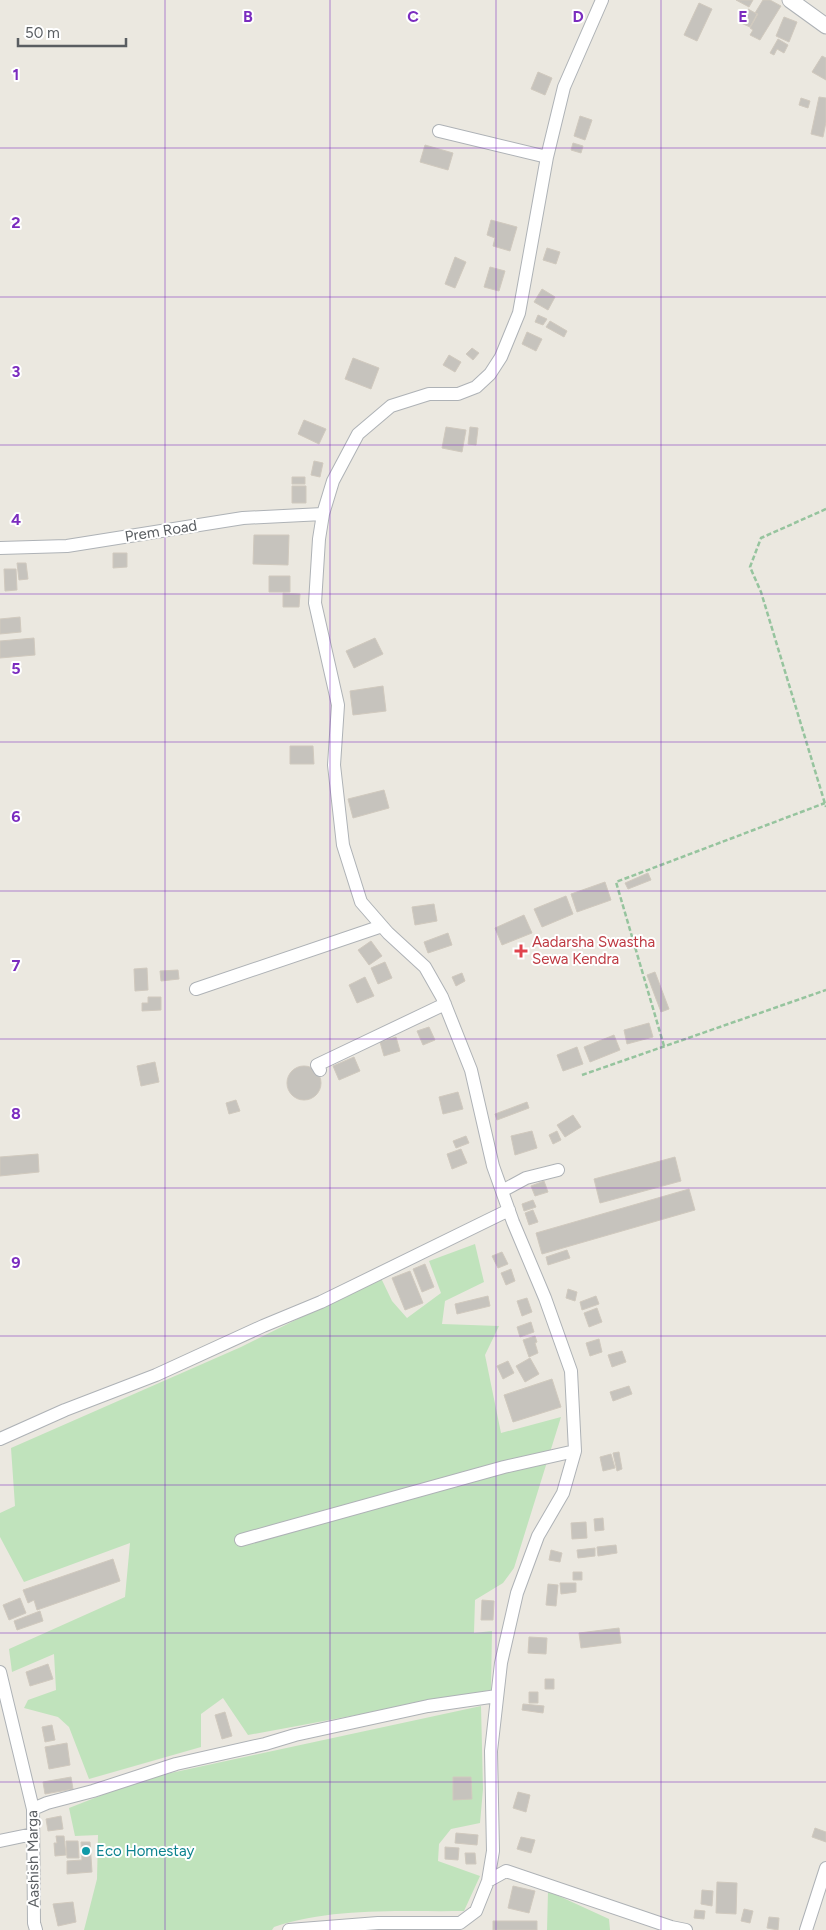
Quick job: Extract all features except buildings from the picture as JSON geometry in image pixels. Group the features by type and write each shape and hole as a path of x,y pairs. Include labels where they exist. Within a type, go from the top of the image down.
{"street":[{"path":"289,1930 378,1923 460,1924 476,1911 488,1882 493,1851 491,1751 501,1663 517,1593 538,1536 563,1494 575,1452 571,1371 545,1298 493,1166 471,1070 445,1004 425,967 382,926 361,902 343,845 334,764 338,705 314,603 323,514 333,481 358,434 390,406 429,394 458,394 476,387 490,374 501,358 519,313 547,157 564,87 602,0"},
{"path":"790,0 826,26"},
{"path":"439,131 547,157"},
{"name":"Prem Road","path":"0,548 67,546 243,518 323,514"},
{"path":"196,989 382,926"},
{"path":"320,1070 317,1065 445,1004"},
{"path":"502,1191 526,1178 558,1170"},
{"path":"0,1439 65,1410 156,1375 263,1326 321,1302 509,1210"},
{"path":"241,1540 504,1467 575,1452"},
{"name":"Aashish Marga","path":"0,1672 33,1808 34,1923 36,1930"},
{"path":"33,1808 176,1764 264,1744 294,1735 428,1706 497,1696"},
{"path":"0,1840 32,1834"},
{"path":"806,1930 826,1868"},
{"path":"488,1882 506,1871 672,1927 686,1930"}],"path":[{"path":"664,1046 616,882 826,805 761,592 750,567 761,538 826,509"},
{"path":"582,1075 826,990"}],"green space":[{"path":"475,1244 484,1282 445,1301 442,1324 499,1326 485,1355 501,1433 561,1417 514,1568 503,1583 475,1600 474,1633 492,1631 491,1690 248,1735 223,1698 201,1714 201,1747 89,1779 69,1727 58,1717 24,1708 28,1700 56,1690 54,1654 12,1672 9,1649 125,1597 130,1543 24,1582 0,1537 0,1513 15,1506 11,1448 241,1347 381,1278 392,1301 407,1318 441,1293 429,1261"},
{"path":"481,1706 483,1789 480,1823 451,1829 439,1844 438,1861 480,1876 464,1911 344,1913 297,1921 274,1927 272,1930 84,1930 97,1879 98,1835 75,1836 69,1808 143,1779"},
{"path":"548,1891 609,1919 610,1930 547,1930"}],"place":[{"name":"Aadarsha Swastha Sewa Kendra","path":"521,951"},
{"name":"Eco Homestay","path":"86,1851"}]}
